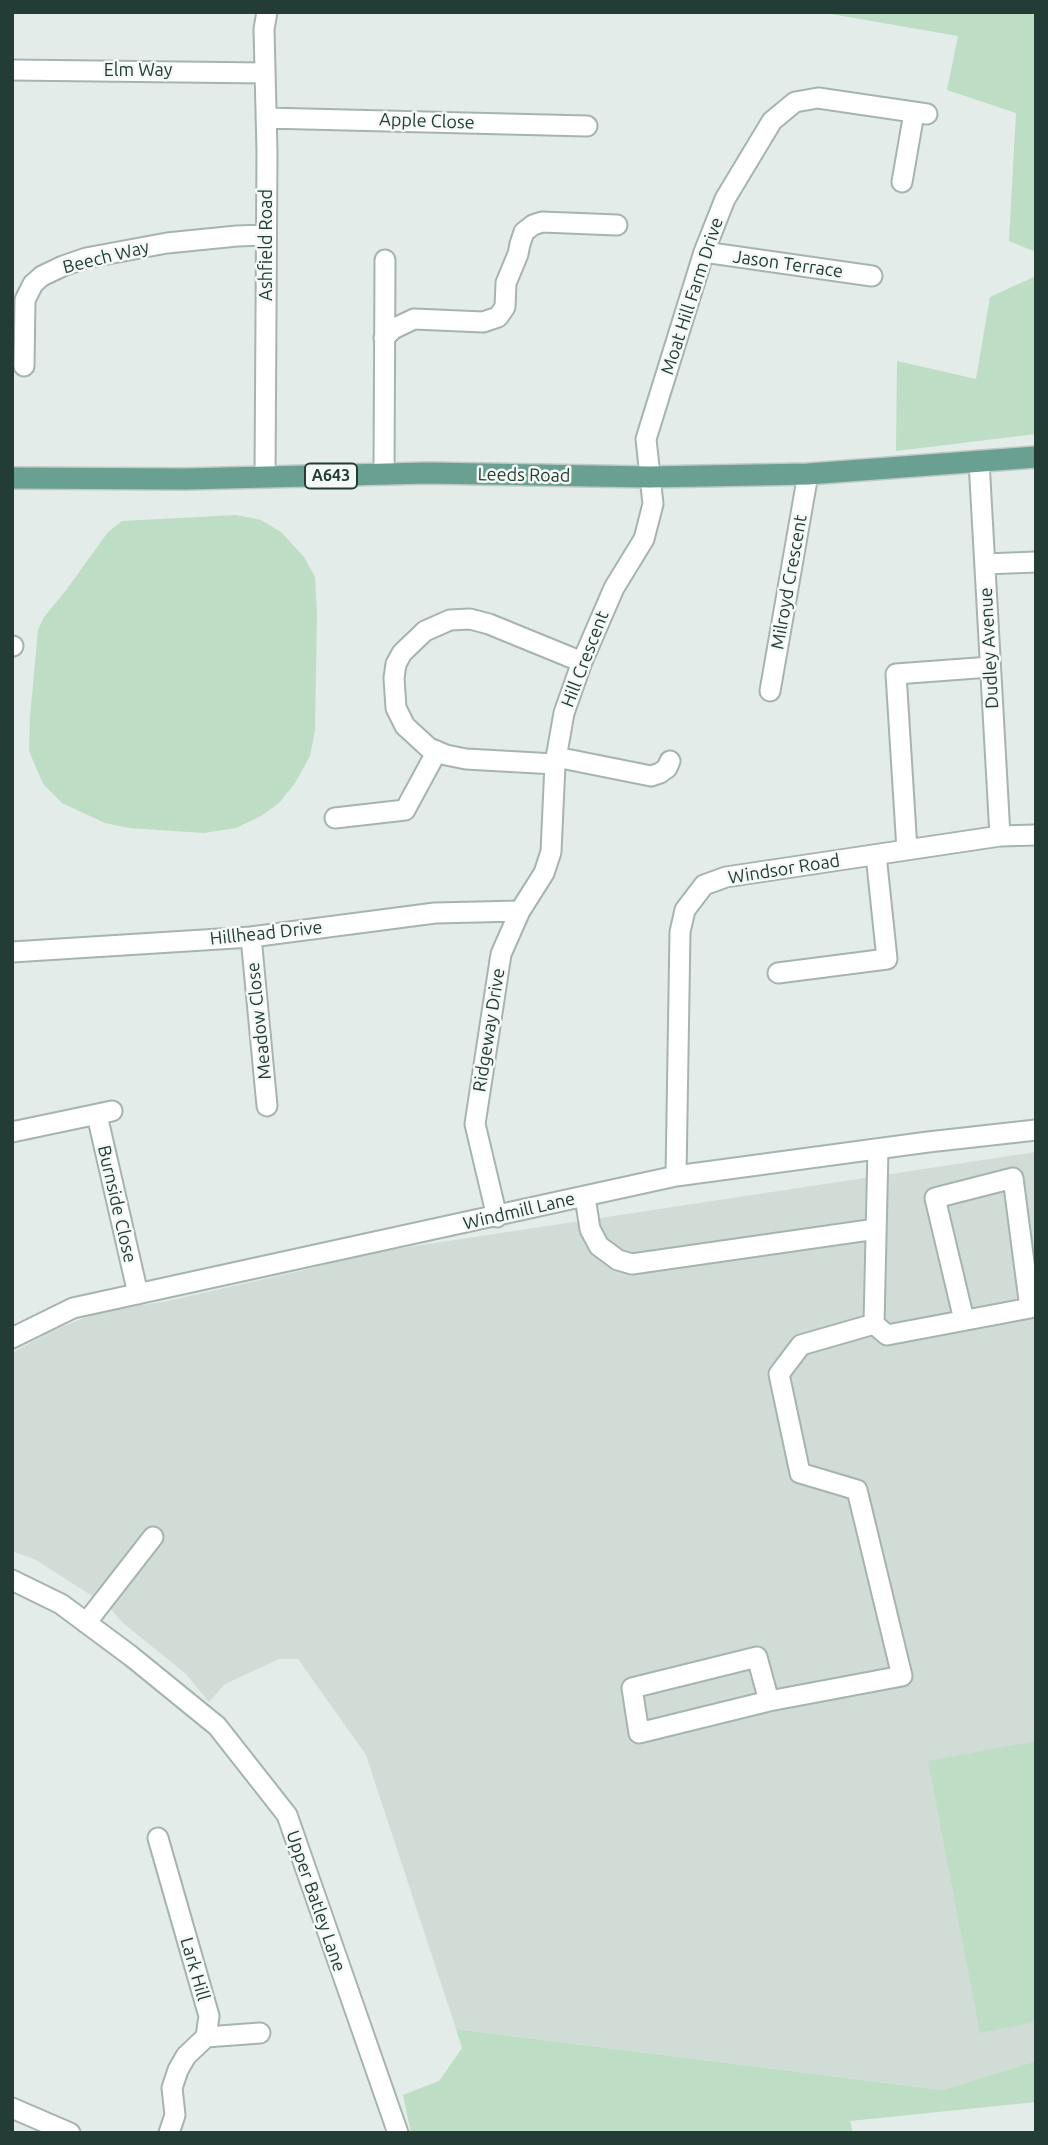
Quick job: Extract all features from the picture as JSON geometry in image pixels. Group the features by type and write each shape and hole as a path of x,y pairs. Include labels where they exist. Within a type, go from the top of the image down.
{"main road":[{"name":"Leeds Road","path":"12,478 186,479 384,474 649,477 808,474 1036,457"}],"street":[{"name":"Ashfield Road","path":"265,477 264,29 267,12"},
{"name":"Elm Way","path":"12,70 265,73"},
{"name":"Moat Hill Farm Drive","path":"649,477 646,439 704,252 725,199 772,121 795,102 818,98 921,113 902,182"},
{"name":"Apple Close","path":"266,118 587,125"},
{"path":"384,338 393,329 414,319 483,322 499,317 505,307 506,283 524,232 533,225 542,222 617,225"},
{"name":"Beech Way","path":"24,366 25,300 33,284 42,276 63,265 86,258 167,243 266,235"},
{"name":"Jason Terrace","path":"704,252 872,276"},
{"path":"384,474 385,260"},
{"name":"Dudley Avenue","path":"979,461 1000,836"},
{"name":"Milroyd Crescent","path":"770,691 808,474"},
{"name":"Hill Crescent","path":"551,852 555,760 564,713 582,662 614,588 644,539 653,504 649,477"},
{"path":"985,564 1036,562"},
{"path":"582,662 489,624 450,620 425,631 402,653 396,664 394,678 396,708 405,726 429,748 466,759 555,760 651,776 667,768 670,761"},
{"path":"907,850 896,674 990,667"},
{"path":"335,818 405,810 437,751"},
{"name":"Windsor Road","path":"676,1176 680,932 685,910 704,885 726,877 1000,836 1036,835"},
{"name":"Ridgeway Drive","path":"498,1216 475,1124 501,954 520,911 544,873 551,852"},
{"path":"778,973 887,959 876,855"},
{"name":"Hillhead Drive","path":"12,952 250,937 435,913 520,911"},
{"name":"Meadow Close","path":"250,937 267,1106"},
{"name":"Burnside Close","path":"12,1132 105,1113 138,1294"},
{"name":"Windmill Lane","path":"12,1338 74,1308 676,1176 1036,1130"},
{"path":"874,1324 878,1149"},
{"path":"874,1324 887,1335 1030,1308 1013,1178 935,1198 964,1320"},
{"path":"585,1197 590,1229 599,1246 618,1260 632,1264 876,1229"},
{"path":"769,1701 757,1657 632,1688 639,1733 769,1701 902,1676 857,1490 800,1473 779,1374 801,1345 874,1324"},
{"path":"86,1623 153,1537"},
{"name":"Upper Batley Lane","path":"12,1580 61,1604 131,1656 217,1726 286,1815 398,2133"},
{"name":"Lark Hill","path":"158,1838 209,2016 206,2037"},
{"path":"169,2133 175,2115 172,2088 186,2056 206,2037 260,2033"},
{"path":"12,2108 71,2133"}],"shaded area":[{"path":"1036,1152 1036,2061 942,2090 456,2029 366,1755 298,1659 279,1659 225,1684 209,1702 186,1674 123,1623 108,1606 36,1560 12,1551 12,1353 52,1331 101,1311 163,1302 309,1269 354,1256"}],"green space":[{"path":"819,12 1036,12 1036,252 1009,241 1016,113 947,90 958,36"},
{"path":"1036,276 1036,434 896,451 897,361 976,379 990,297"},
{"path":"236,515 261,520 281,532 304,557 315,577 315,730 310,756 295,783 279,803 261,816 236,828 204,833 129,828 105,823 62,803 43,784 29,751 38,630 44,617 108,532 122,521"},
{"path":"1036,1741 1036,2022 980,2033 928,1761"},
{"path":"456,2029 942,2090 1036,2061 1036,2102 850,2121 853,2133 411,2133 403,2095 439,2081 462,2048"}]}
